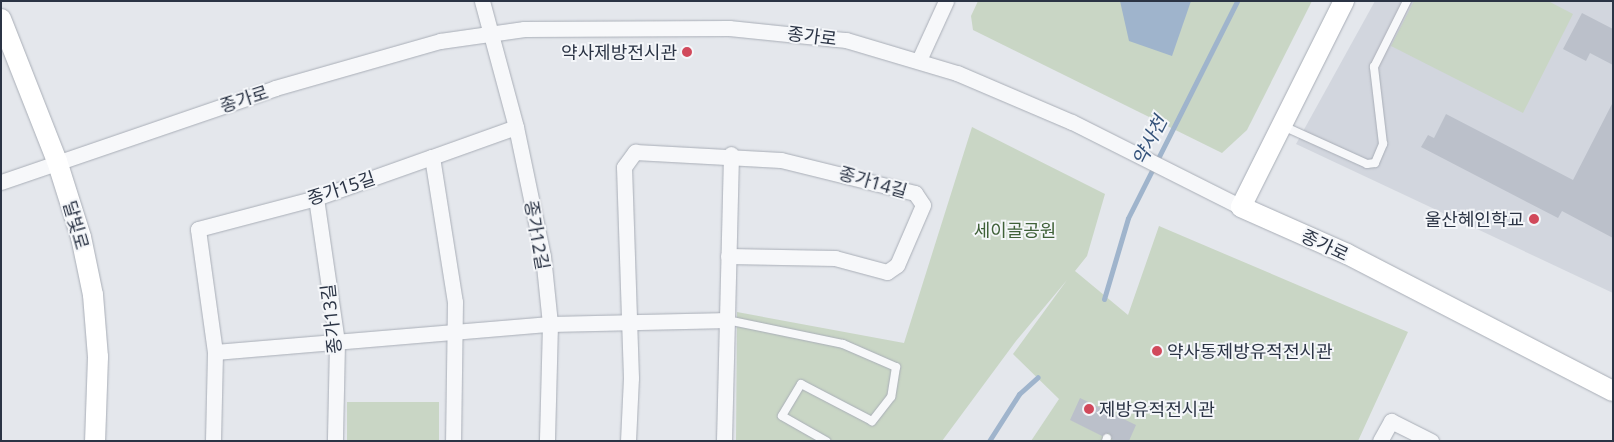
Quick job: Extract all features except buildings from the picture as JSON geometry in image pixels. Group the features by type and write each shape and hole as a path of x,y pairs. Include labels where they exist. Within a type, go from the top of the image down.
{"main road":[{"path":"1242,207 1344,1"},
{"name":"달빛로","path":"1,19 57,161 81,238 93,295 98,376 95,441"},
{"name":"종가로","path":"1242,207 1347,254 1613,391"}],"street":[{"path":"482,1 491,34"},
{"path":"920,60 946,1"},
{"name":"종가로","path":"1,182 57,161 275,88 440,41 524,29 729,28 846,40 920,60 1015,97 1114,142 1195,186 1242,207"},
{"name":"종가12길","path":"491,34 516,128 542,256 550,324 547,441"},
{"name":"종가15길","path":"213,441 215,352 198,229 316,198 516,128"},
{"name":"종가14길","path":"628,441 630,322 624,167 635,152 731,154 840,172 915,193 922,205 896,265 887,272 835,258 728,256"},
{"path":"724,441 731,154"},
{"path":"432,157 456,331 454,441"},
{"name":"종가13길","path":"316,198 336,342 335,441"},
{"path":"215,352 550,324 727,320"},
{"path":"1380,441 1391,421 1431,441"}],"lane":[{"path":"1282,126 1367,164 1375,163 1383,144 1374,67 1407,1"},
{"path":"727,320 843,344 896,367 891,397 872,421 801,384 782,416 826,441"}],"shaded area":[{"name":"울산혜인학교","path":"1375,1 1613,1 1613,293 1296,144"}],"green space":[{"path":"978,1 1312,1 1247,130 1222,153 973,30 971,16"},
{"path":"1414,1 1548,1 1573,14 1523,113 1391,46"},
{"name":"세이골공원","path":"972,127 1105,194 1087,256 1075,271 1128,315 1159,226 1408,332 1358,441 1031,441 1059,399 1013,354 1067,280 1016,341 942,441 736,441 737,312 904,343"},
{"path":"347,402 439,402 439,441 347,441"}],"water":[{"path":"1120,1 1191,1 1172,56 1129,41"}],"waterway":[{"name":"약사천","path":"1104,299 1128,218 1237,1"},
{"name":"약사천","path":"989,441 1019,394 1038,377"}],"place":[{"name":"약사제방전시관","path":"687,52"},
{"name":"울산혜인학교","path":"1534,219"},
{"name":"약사동제방유적전시관","path":"1157,351"},
{"name":"제방유적전시관","path":"1089,409"}]}
